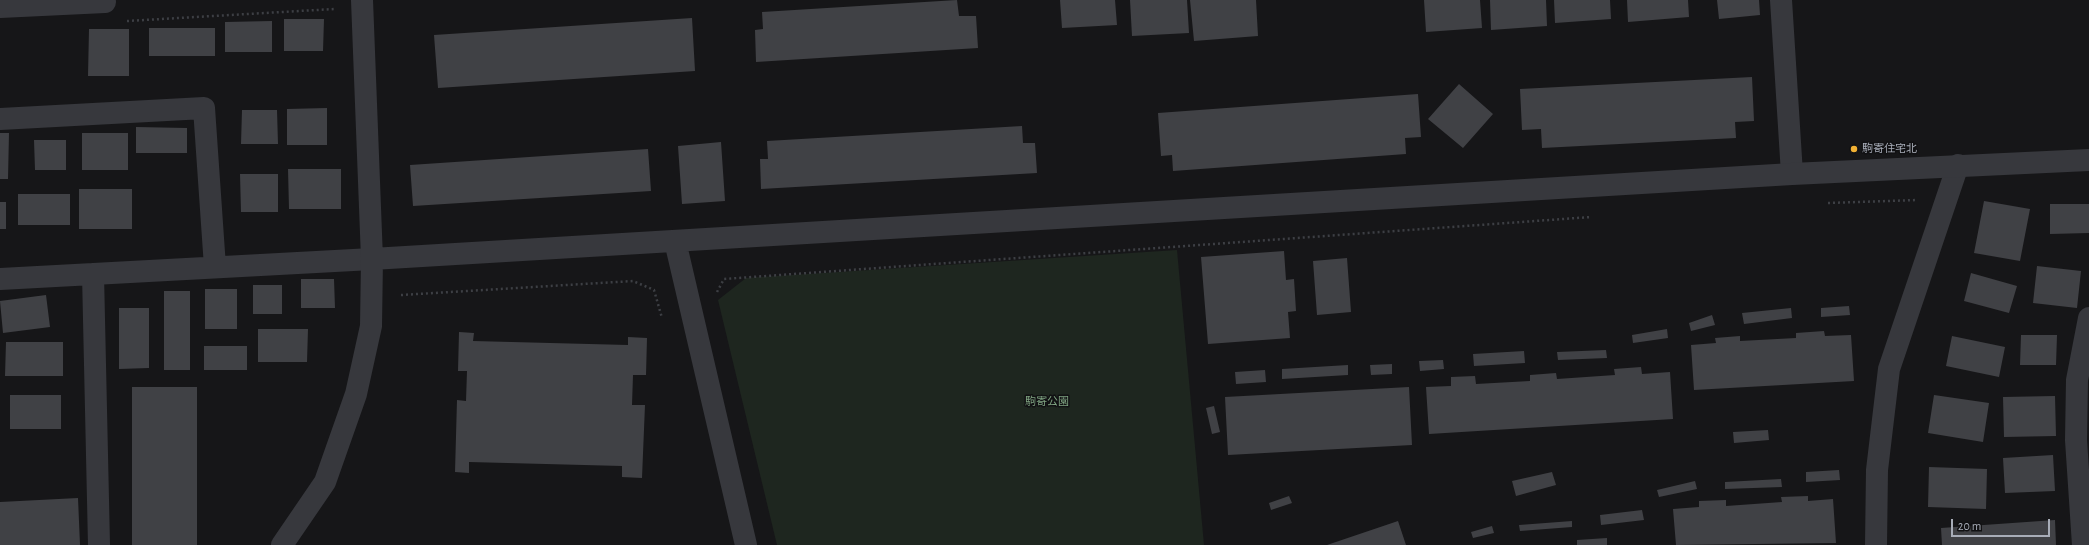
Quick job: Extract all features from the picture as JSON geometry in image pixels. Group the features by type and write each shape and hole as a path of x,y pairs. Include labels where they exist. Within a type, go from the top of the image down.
{"street":[{"path":"0,7 105,2 104,0"},
{"path":"1781,0 1792,174"},
{"path":"282,545 325,482 356,394 371,326 372,259 362,4"},
{"path":"0,119 204,108 215,267"},
{"path":"0,279 372,259 1792,174 2089,160"},
{"path":"1876,545 1877,470 1889,369 1958,165"},
{"path":"675,241 746,545"},
{"path":"93,274 99,545"},
{"path":"2082,545 2076,440 2077,380 2089,318"}],"path":[{"path":"126,21 362,4"},
{"path":"1820,203 1920,200"},
{"path":"715,297 724,279 1594,217"},
{"path":"399,298 402,295 633,281 654,290 662,320"}],"green space":[{"name":"駒寄公園","path":"1177,250 1204,545 777,545 718,300 746,278"}],"building":[{"path":"957,0 959,16 976,16 978,48 756,62 755,30 763,29 762,12"},
{"path":"1060,0 1115,0 1117,25 1062,28"},
{"path":"1130,0 1187,0 1189,33 1132,36"},
{"path":"1190,0 1256,0 1258,36 1194,41"},
{"path":"1424,0 1480,0 1482,28 1426,32"},
{"path":"1490,0 1546,0 1547,26 1491,30"},
{"path":"1554,0 1610,0 1611,19 1555,23"},
{"path":"1627,0 1688,0 1689,17 1628,22"},
{"path":"1717,0 1759,0 1760,15 1719,19"},
{"path":"692,18 695,71 438,88 434,35"},
{"path":"284,19 324,19 323,51 284,51"},
{"path":"272,21 272,52 225,52 225,22"},
{"path":"149,28 215,28 215,56 149,56"},
{"path":"89,29 129,29 129,76 88,76"},
{"path":"1752,77 1754,121 1735,122 1736,138 1542,148 1541,129 1522,130 1520,89"},
{"path":"1459,84 1493,114 1463,148 1428,119"},
{"path":"1418,94 1421,137 1405,138 1406,154 1173,171 1172,155 1161,156 1158,113"},
{"path":"327,108 327,145 287,145 287,109"},
{"path":"242,110 277,110 278,144 241,144"},
{"path":"1022,126 1023,143 1035,143 1037,173 761,189 760,159 768,159 767,141"},
{"path":"136,127 187,128 187,153 136,153"},
{"path":"0,133 9,133 8,179 0,179"},
{"path":"82,133 128,133 128,170 82,170"},
{"path":"34,140 66,140 66,170 35,170"},
{"path":"721,142 725,201 682,204 678,146"},
{"path":"648,149 651,191 413,206 410,165"},
{"path":"288,169 341,169 341,209 289,209"},
{"path":"240,174 278,174 278,212 241,212"},
{"path":"79,189 132,189 132,229 79,229"},
{"path":"18,194 70,194 70,225 18,225"},
{"path":"1984,201 2030,209 2020,261 1974,253"},
{"path":"0,202 6,202 6,229 0,229"},
{"path":"2050,204 2089,204 2089,233 2050,234"},
{"path":"1284,251 1286,280 1294,279 1296,311 1288,312 1290,338 1208,344 1201,257"},
{"path":"1347,258 1351,312 1317,315 1313,261"},
{"path":"2037,266 2081,271 2077,308 2033,303"},
{"path":"1971,273 2017,286 2009,313 1964,301"},
{"path":"301,279 334,279 335,308 301,308"},
{"path":"253,285 282,285 282,314 253,314"},
{"path":"205,289 237,289 237,329 205,329"},
{"path":"164,291 190,291 190,370 164,370"},
{"path":"46,295 50,327 3,333 0,301"},
{"path":"1849,306 1850,315 1821,317 1821,308"},
{"path":"119,308 149,308 149,368 119,369"},
{"path":"1791,308 1792,318 1744,324 1742,313"},
{"path":"1712,315 1715,325 1691,331 1689,323"},
{"path":"258,329 308,329 307,362 258,362"},
{"path":"1667,329 1668,338 1633,343 1632,335"},
{"path":"1824,331 1825,336 1851,335 1854,381 1694,390 1691,345 1716,343 1715,338 1740,336 1740,341 1796,338 1796,333"},
{"path":"459,332 474,333 473,341 628,345 628,337 647,338 646,375 633,375 632,405 645,405 642,478 622,477 622,466 469,462 469,473 455,472 457,400 466,401 467,371 458,371"},
{"path":"2021,335 2057,335 2056,365 2020,365"},
{"path":"1952,336 2005,347 1999,377 1946,366"},
{"path":"6,342 63,342 63,376 5,376"},
{"path":"204,346 247,346 247,370 204,370"},
{"path":"1606,350 1607,358 1558,360 1557,352"},
{"path":"1524,351 1525,363 1474,366 1473,354"},
{"path":"1443,360 1444,369 1420,371 1419,361"},
{"path":"1392,364 1392,374 1371,375 1370,365"},
{"path":"1348,365 1348,375 1282,379 1282,369"},
{"path":"1641,367 1642,374 1670,372 1673,419 1429,434 1426,387 1451,386 1451,377 1475,376 1476,384 1530,381 1530,375 1556,373 1557,379 1615,375 1614,369"},
{"path":"1265,370 1266,382 1236,384 1235,372"},
{"path":"132,387 197,387 197,545 132,545"},
{"path":"1409,387 1412,445 1228,455 1225,397"},
{"path":"10,395 61,395 61,429 10,429"},
{"path":"1934,395 1989,403 1983,442 1928,433"},
{"path":"2055,396 2056,436 2004,437 2003,397"},
{"path":"1214,406 1220,432 1212,434 1206,408"},
{"path":"1768,430 1769,440 1734,443 1733,432"},
{"path":"2053,455 2055,491 2005,493 2003,458"},
{"path":"1929,467 1987,469 1986,509 1928,507"},
{"path":"1839,470 1840,480 1806,482 1806,472"},
{"path":"1552,472 1556,485 1516,496 1512,481"},
{"path":"1781,479 1782,487 1725,489 1725,482"},
{"path":"1695,481 1697,489 1659,497 1657,490"},
{"path":"1289,496 1292,503 1271,510 1269,503"},
{"path":"1808,496 1808,501 1833,499 1836,543 1676,545 1673,509 1699,507 1699,501 1726,500 1726,506 1782,502 1781,497"},
{"path":"78,498 80,545 0,545 0,502"},
{"path":"1642,510 1644,520 1601,525 1600,515"},
{"path":"2055,520 2056,545 1942,545 1941,528"},
{"path":"1398,521 1406,545 1327,545"},
{"path":"1572,521 1572,527 1520,531 1519,525"},
{"path":"1492,526 1494,533 1473,538 1471,532"},
{"path":"1607,538 1607,545 1577,545 1577,540"}],"place":[{"name":"駒寄住宅北","path":"1854,149"}]}
